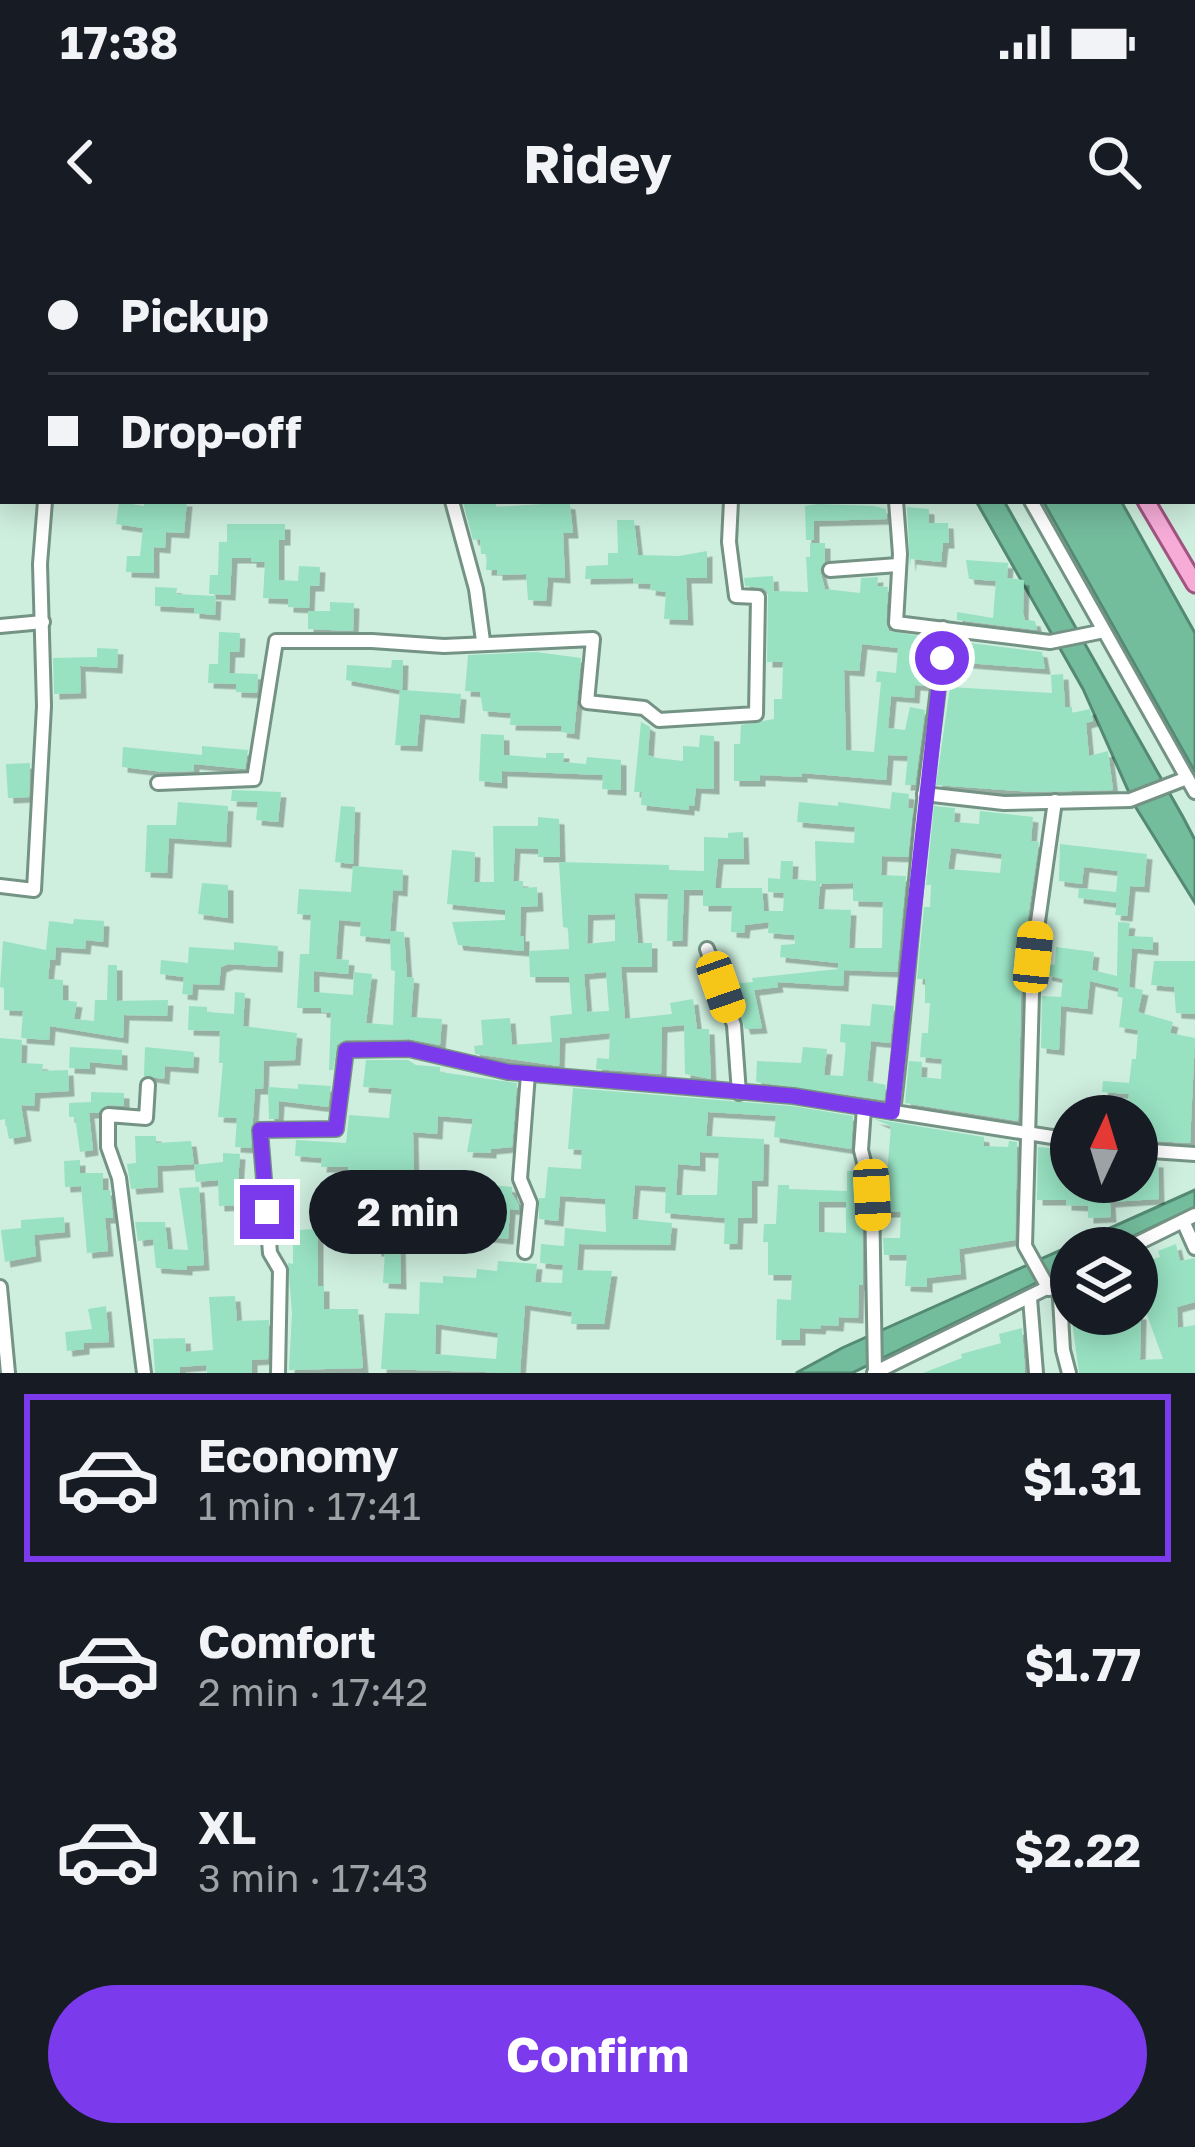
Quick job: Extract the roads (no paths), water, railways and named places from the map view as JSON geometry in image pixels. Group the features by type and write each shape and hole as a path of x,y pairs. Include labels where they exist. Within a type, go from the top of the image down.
{"main road":[{"path":"1148,504 1195,584"}],"street":[{"path":"0,886 34,890 44,706 40,564 45,504"},
{"path":"453,504 476,589 483,641"},
{"path":"158,783 254,779 276,641 444,646 592,639 587,702 644,709 659,720 756,714 758,597 736,596 729,542 731,504"},
{"path":"896,504 896,623 1050,643 1104,631"},
{"path":"1033,504 1195,792"},
{"path":"830,570 898,565"},
{"path":"0,626 43,622"},
{"path":"892,1112 943,628"},
{"path":"924,794 1004,802 1130,800 1187,778"},
{"path":"1050,1272 1025,1246 1033,957 1055,801"},
{"path":"707,950 734,1025 740,1093"},
{"path":"278,1373 280,1270 270,1253 260,1130 336,1129 346,1050 409,1049 528,1074 740,1093 1050,1136"},
{"path":"525,1252 530,1203 520,1179 528,1074"},
{"path":"144,1373 119,1178 108,1147 108,1115 146,1118 148,1085"},
{"path":"864,1108 861,1150 872,1195 874,1373 1050,1288"},
{"path":"1158,1151 1195,1154"},
{"path":"1158,1233 1189,1218 1195,1248"},
{"path":"0,1287 8,1373"},
{"path":"1030,1298 1036,1373"},
{"path":"1062,1335 1070,1373"}]}
